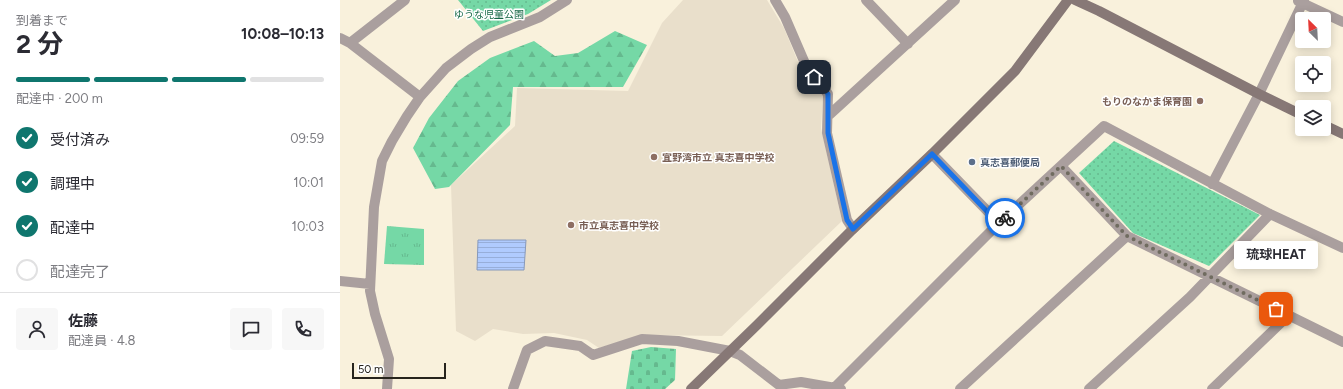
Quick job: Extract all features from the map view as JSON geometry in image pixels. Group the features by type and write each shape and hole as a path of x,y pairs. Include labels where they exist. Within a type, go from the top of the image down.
{"street":[{"path":"350,43 405,0"},
{"path":"387,389 389,359 375,314 370,284 374,207 382,161 392,141 420,97 446,68 490,37 540,17 566,0"},
{"path":"775,0 785,17 808,68 828,94 829,140 847,220 853,229"},
{"path":"866,0 908,44"},
{"path":"828,116 955,0"},
{"path":"691,389 1015,71 1068,0"},
{"path":"1076,0 1295,112"},
{"path":"1212,184 1258,94 1301,1 1343,22"},
{"path":"340,38 350,43 420,97"},
{"path":"513,389 527,350 545,341 580,346 593,355 642,339 678,341 730,351 740,355 779,385 802,382 838,388 999,224 1104,126 1270,214 1343,248"},
{"path":"1331,129 1343,134"},
{"path":"932,154 999,224"},
{"path":"1061,166 1127,236 1343,342"},
{"path":"1089,389 1190,296 1270,214"},
{"path":"960,389 1127,236"},
{"path":"340,281 370,284"},
{"path":"1212,389 1289,315"}],"shaded area":[{"name":"宜野湾市立 真志喜中学校","path":"683,0 767,0 784,28 803,74 823,95 821,128 842,221 722,336 643,335 599,348 587,340 554,333 523,334 493,329 475,341 456,331 451,185 515,126 517,88 628,91 662,23"}],"green space":[{"name":"ゆうな児童公園","path":"458,0 551,0 528,14 483,31"},
{"path":"615,31 647,45 623,87 513,87 510,125 449,187 435,189 413,148 429,118 458,81 490,58 534,41 555,56 578,53"},
{"path":"1114,141 1260,215 1209,266 1133,233 1079,173"},
{"path":"387,226 424,229 424,265 384,264"},
{"path":"651,347 676,349 675,380 665,389 626,389 632,351"}],"water":[{"path":"478,240 526,240 524,270 477,270"}],"way so far":[{"path":"1005,218 1061,166 1127,236 1276,309"}],"place":[{"name":"もりのなかま保育園","path":"1200,101"},
{"name":"宜野湾市立 真志喜中学校","path":"654,157"},
{"name":"真志喜郵便局","path":"972,162"},
{"name":"市立真志喜中学校","path":"571,225"},
{"name":"琉球HEAT","path":"1276,309"}],"route":[{"path":"814,77 828,94 828,133 847,220 853,229 932,154 999,224 1005,218"}]}
